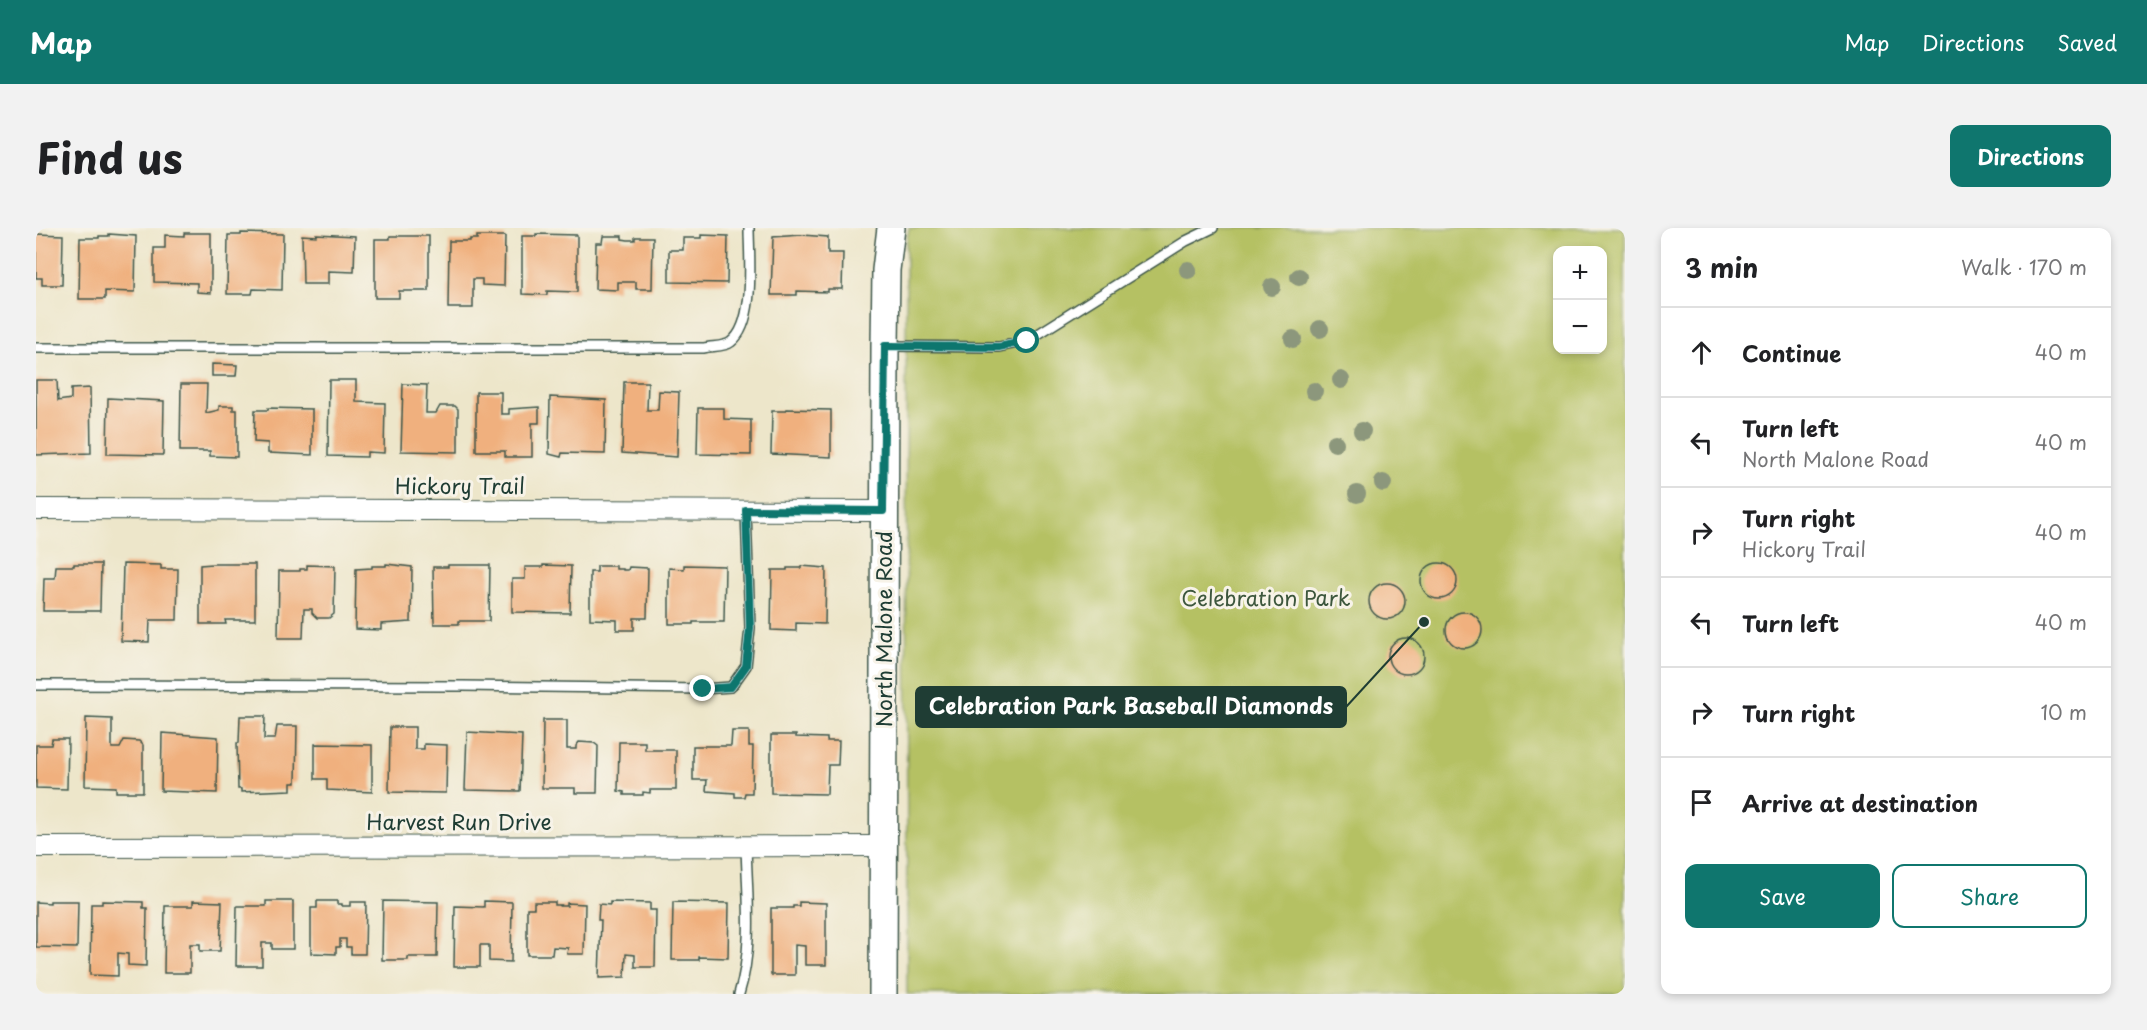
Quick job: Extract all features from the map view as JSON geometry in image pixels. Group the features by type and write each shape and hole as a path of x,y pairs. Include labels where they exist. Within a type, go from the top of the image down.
{"street":[{"name":"North Malone Road","path":"883,994 883,511 886,270 891,228"},
{"name":"Hickory Trail","path":"36,509 883,511"},
{"name":"Harvest Run Drive","path":"36,847 746,844 883,846"}],"lane":[{"path":"36,348 704,348 730,344 741,332 745,319 749,228"},
{"path":"885,346 999,347 1027,341 1186,241 1213,228"},
{"path":"36,685 703,689 731,687 746,666 750,628 746,510"},
{"path":"739,994 744,978 748,943 746,844"}],"green space":[{"name":"Celebration Park","path":"909,228 1625,228 1625,994 907,994 906,244"}],"building":[{"path":"184,233 211,233 211,293 197,292 197,283 154,282 154,248 165,248 165,235 184,236"},
{"path":"241,233 283,234 282,290 253,289 252,294 227,294 228,235 241,235"},
{"path":"36,234 63,235 62,285 42,285 42,278 36,278"},
{"path":"109,234 136,236 135,292 105,291 105,299 79,299 80,238 99,238 99,236 109,236"},
{"path":"316,234 355,236 354,272 328,271 328,284 303,284 302,235 316,236"},
{"path":"536,234 577,235 577,292 547,291 547,295 522,294 522,236 536,236"},
{"path":"701,235 728,236 727,283 669,282 669,250 683,250 683,238 701,238"},
{"path":"802,235 828,237 828,253 843,253 842,289 828,289 828,292 797,291 797,295 771,295 773,237"},
{"path":"390,236 429,236 429,291 399,291 399,298 375,298 375,239 390,239"},
{"path":"477,236 505,236 504,286 482,285 482,279 473,279 473,308 448,308 449,241 470,241 470,239 477,239"},
{"path":"603,236 622,236 622,239 628,240 635,240 635,237 653,237 652,289 636,289 636,282 618,282 618,290 595,289 596,243 602,243"},
{"path":"212,364 237,365 236,376 212,376"},
{"path":"36,380 57,380 58,401 71,399 71,389 90,388 91,453 36,455"},
{"path":"329,380 356,380 356,402 385,403 384,453 367,452 367,457 328,456"},
{"path":"624,382 648,382 647,410 658,410 659,391 679,392 677,457 622,453"},
{"path":"181,384 207,384 206,413 219,410 219,406 233,406 233,410 237,410 237,457 210,456 210,451 180,451"},
{"path":"403,384 427,385 426,413 436,413 440,406 455,406 458,409 458,452 401,451"},
{"path":"476,392 501,392 501,414 509,414 509,409 539,407 539,423 532,423 532,457 505,457 505,451 476,451"},
{"path":"550,397 606,400 605,454 562,453 561,457 549,454"},
{"path":"108,398 164,401 163,455 107,454"},
{"path":"268,408 312,409 312,455 268,453 268,443 254,442 255,410 268,410"},
{"path":"698,408 724,408 724,419 751,420 751,455 697,454"},
{"path":"786,409 831,410 831,457 771,454 772,411 786,411"},
{"path":"1439,563 1452,568 1457,581 1452,594 1439,599 1426,594 1421,581 1426,568"},
{"path":"74,564 101,564 100,611 43,611 44,578 55,578 56,566 74,566"},
{"path":"123,564 161,565 161,569 178,569 177,620 150,620 149,642 121,641"},
{"path":"255,564 255,620 225,620 226,624 200,624 200,565"},
{"path":"386,564 412,567 411,622 381,624 381,630 355,629 356,569 386,566"},
{"path":"307,565 335,566 334,614 329,618 317,618 312,613 312,609 304,609 303,638 278,638 279,571 300,571 300,569 307,569"},
{"path":"448,565 490,565 489,621 434,624 433,567 448,567"},
{"path":"543,565 571,566 570,613 512,612 512,579 525,579 525,567 543,567"},
{"path":"684,565 725,566 724,622 669,624 669,568 684,569"},
{"path":"597,566 616,566 616,569 623,570 628,570 629,567 648,568 647,618 634,618 634,630 617,630 617,620 590,619 590,572 597,572"},
{"path":"801,566 826,568 825,624 796,623 796,631 771,630 772,570 787,570 787,568 801,568"},
{"path":"1387,583 1400,588 1405,601 1400,614 1387,619 1374,614 1369,601 1374,588"},
{"path":"1464,612 1477,617 1482,630 1477,643 1464,648 1451,643 1446,630 1451,617"},
{"path":"1406,638 1419,643 1424,656 1419,669 1406,674 1393,669 1388,656 1393,643"},
{"path":"240,716 265,716 264,739 275,739 277,726 297,726 296,783 291,783 291,790 241,792 241,789 238,789 237,743 239,743"},
{"path":"86,718 112,719 112,748 120,748 124,740 139,741 143,745 143,792 116,792 116,787 85,786"},
{"path":"543,720 567,720 567,749 576,749 579,742 594,743 598,746 597,793 575,793 575,788 542,788"},
{"path":"390,727 415,727 415,749 424,749 424,744 447,745 446,793 389,792"},
{"path":"732,731 749,731 749,746 753,746 752,793 745,793 744,797 735,797 735,793 706,791 707,780 693,780 693,746 731,746"},
{"path":"467,732 522,735 520,791 465,790"},
{"path":"162,733 218,737 217,793 161,791"},
{"path":"771,735 796,735 796,737 827,738 827,741 839,741 838,765 828,765 827,794 771,793"},
{"path":"52,739 68,739 67,789 36,788 36,745 51,745"},
{"path":"619,742 645,742 645,750 676,750 676,790 650,790 650,793 643,792 643,795 624,795 624,792 618,791"},
{"path":"315,744 372,745 372,792 327,790 327,779 315,779"},
{"path":"50,901 78,901 77,948 36,947 36,902 50,903"},
{"path":"102,901 143,902 143,908 147,908 146,966 128,965 128,954 118,953 118,976 90,975 91,904 102,904"},
{"path":"193,901 222,902 220,951 200,951 200,944 190,944 190,973 164,973 165,906 193,906"},
{"path":"266,901 293,901 293,949 272,949 272,943 262,943 262,966 236,966 237,906 266,906"},
{"path":"317,901 337,901 337,904 342,904 342,906 350,906 350,902 366,902 365,954 351,954 351,947 346,947 346,939 340,939 340,947 336,947 336,954 311,953 311,908 317,908"},
{"path":"383,901 438,902 437,957 382,960"},
{"path":"484,901 512,902 511,962 489,961 489,945 480,945 480,967 454,967 455,906 484,907"},
{"path":"534,902 555,902 555,905 560,906 567,906 567,903 585,904 584,954 567,954 568,948 553,947 552,955 527,955 527,908 534,908"},
{"path":"610,902 650,903 650,910 656,910 655,967 635,967 635,955 626,954 625,977 599,978 601,920 598,920 599,904 610,905"},
{"path":"673,902 729,903 728,958 699,957 699,960 672,960"},
{"path":"799,902 826,903 826,965 805,965 805,946 795,945 795,975 771,975 771,908 793,908 793,906 799,906"}],"place":[{"name":"Celebration Park Baseball Diamonds","path":"1424,622"}],"route":[{"path":"703,689 731,687 746,666 750,628 746,510 883,511 885,346 999,347 1027,341"}]}
